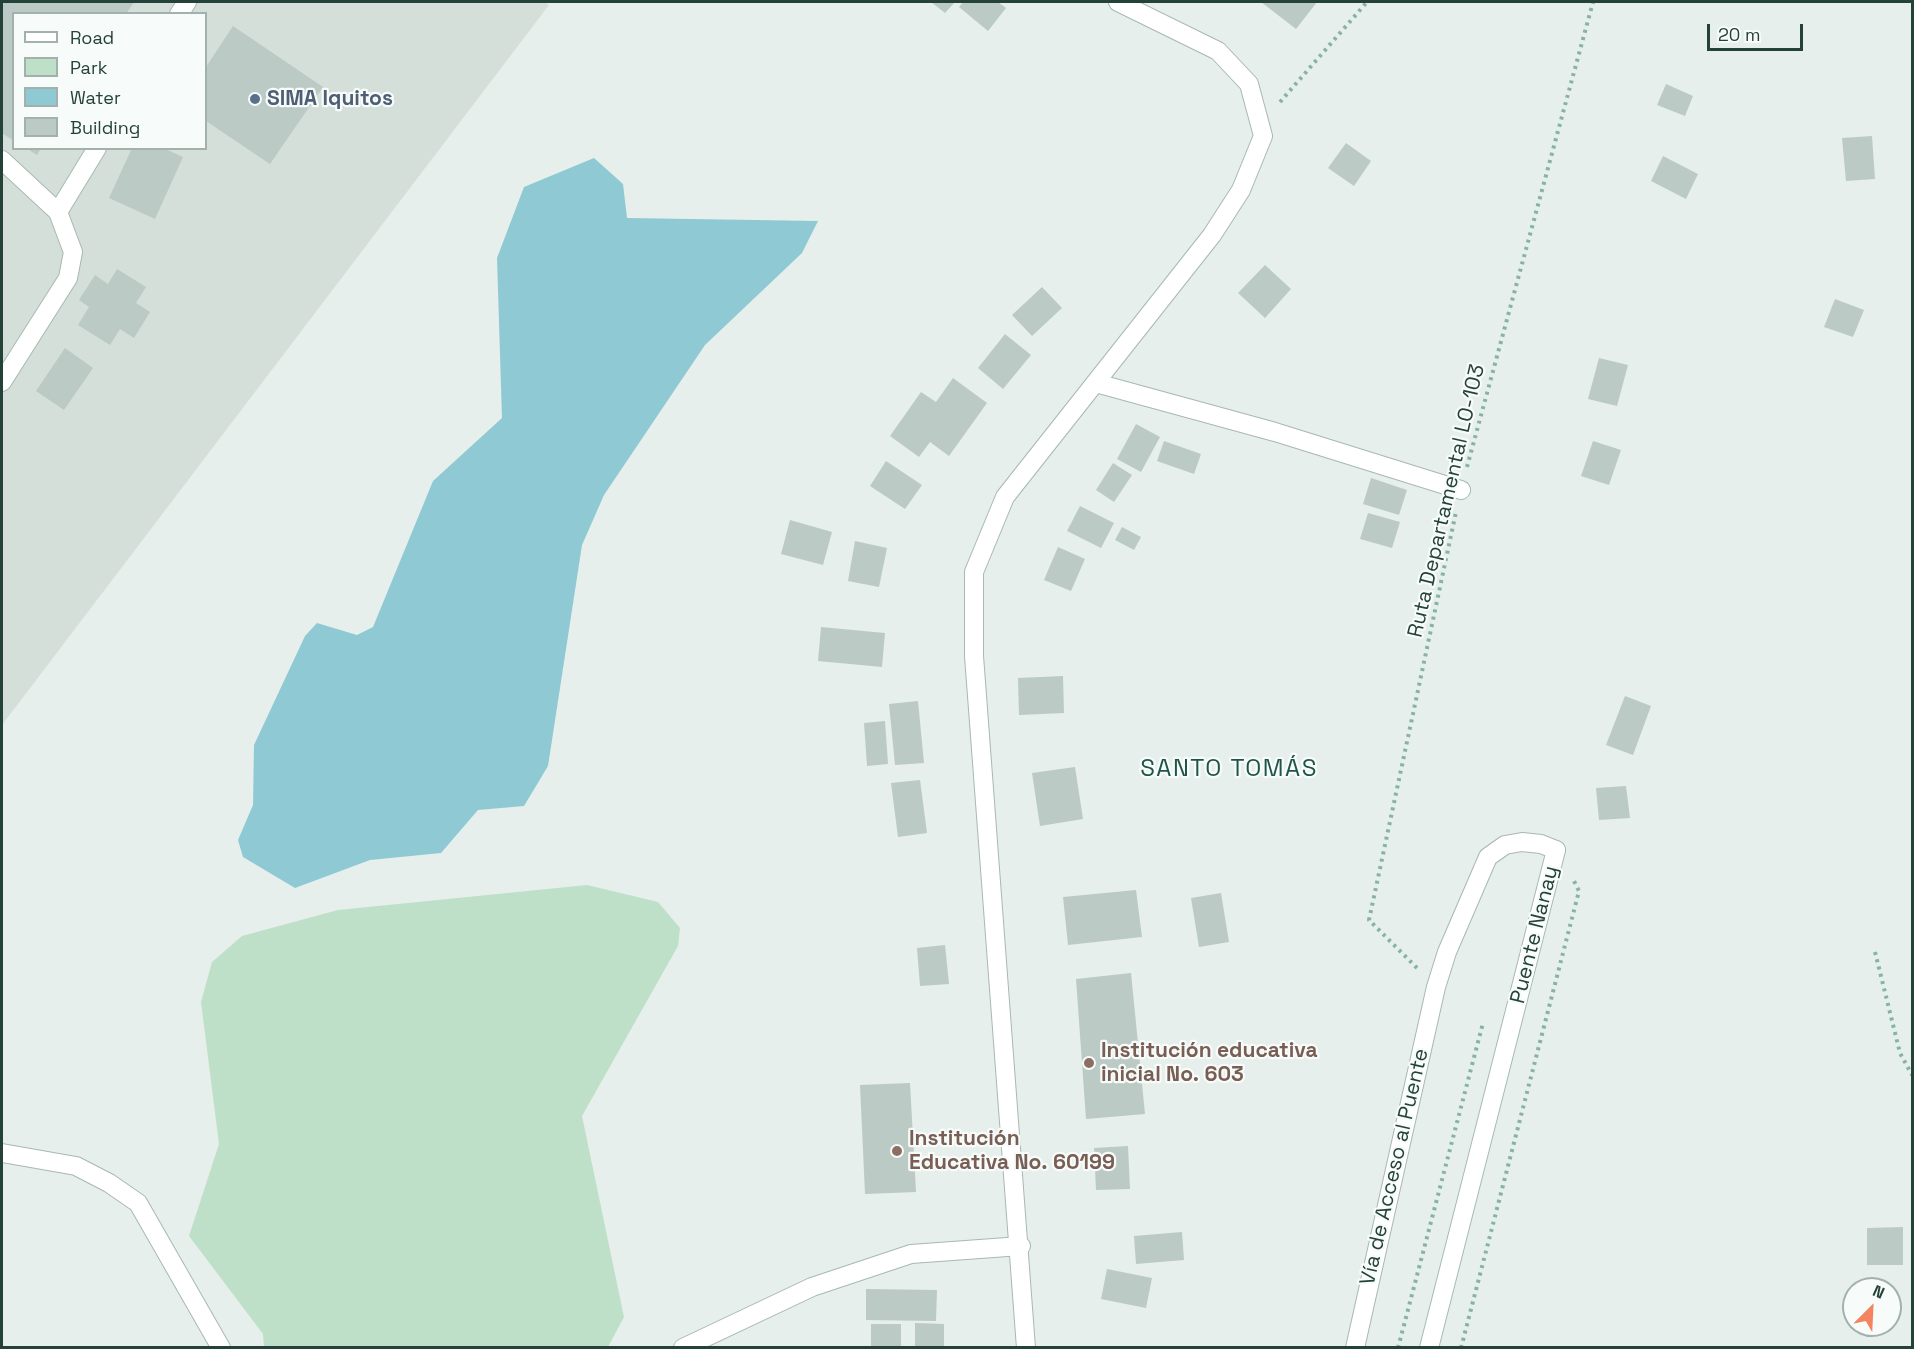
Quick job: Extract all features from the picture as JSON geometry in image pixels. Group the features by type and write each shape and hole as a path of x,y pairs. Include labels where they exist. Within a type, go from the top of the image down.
{"street":[{"path":"1026,1347 1021,1246 974,656 974,572 1005,497 1212,236 1241,190 1263,136 1249,84 1218,51 1118,2"},
{"path":"58,212 96,150"},
{"path":"2,160 58,212 73,252 68,278 2,382"},
{"path":"1095,383 1275,432 1461,490"},
{"name":"Vía de Acceso al Puente","path":"1354,1347 1436,987 1447,952 1488,857 1505,845 1522,842 1541,844 1556,850"},
{"name":"Puente Nanay","path":"1429,1347 1556,850"},
{"path":"2,1153 76,1166 109,1183 138,1203 221,1347"},
{"path":"683,1347 812,1287 911,1254 1021,1246"}],"path":[{"path":"1260,125 1368,2"},
{"name":"Ruta Departamental LO-103","path":"1436,987 1369,920 1461,490 1593,2"},
{"name":"Puente Nanay","path":"1461,1347 1579,891 1556,850"},
{"path":"1875,952 1900,1053 1912,1075"}],"shaded area":[{"path":"2,2 545,2 549,5 2,725"}],"green space":[{"path":"587,885 658,902 680,928 678,946 582,1116 624,1317 608,1347 264,1347 263,1334 189,1236 219,1144 201,1002 212,962 242,936 338,910"}],"water":[{"path":"594,158 623,184 627,218 818,221 802,253 705,345 604,495 582,545 548,766 524,806 478,810 441,853 370,860 295,888 243,857 238,840 253,805 254,745 305,636 317,623 357,635 373,627 433,481 502,418 497,258 524,187"}],"building":[{"path":"2,2 134,2 127,12 12,12 12,140 2,133"},
{"path":"931,2 955,2 945,13"},
{"path":"963,2 998,2 1006,8 988,31 959,7"},
{"path":"1261,2 1317,2 1296,29"},
{"path":"233,26 323,87 270,164 207,122 207,65"},
{"path":"1666,84 1693,96 1685,116 1657,105"},
{"path":"1872,136 1875,179 1846,181 1842,138"},
{"path":"1346,143 1371,161 1354,186 1328,168"},
{"path":"29,150 40,150 37,155"},
{"path":"131,150 167,150 183,157 155,219 109,198"},
{"path":"1663,156 1698,174 1686,199 1651,181"},
{"path":"1265,265 1291,289 1265,318 1238,293"},
{"path":"117,269 146,287 136,303 150,312 134,338 120,329 110,345 78,325 89,307 79,300 95,275 108,284"},
{"path":"1042,287 1062,308 1032,336 1012,315"},
{"path":"1835,299 1864,310 1853,337 1824,327"},
{"path":"1005,334 1031,355 1003,389 978,368"},
{"path":"65,348 93,368 64,410 36,391"},
{"path":"1599,358 1628,365 1617,406 1588,399"},
{"path":"953,378 987,403 949,456 930,442 919,457 890,436 921,392 936,402"},
{"path":"1136,424 1160,437 1141,472 1117,459"},
{"path":"1164,441 1201,454 1194,474 1157,461"},
{"path":"1593,441 1621,450 1609,485 1581,476"},
{"path":"886,461 922,485 905,509 870,486"},
{"path":"1113,463 1132,475 1114,502 1096,490"},
{"path":"1371,478 1407,490 1399,515 1363,504"},
{"path":"1080,506 1114,523 1101,548 1067,531"},
{"path":"1368,513 1400,522 1392,548 1360,539"},
{"path":"790,520 832,532 823,565 781,554"},
{"path":"1122,527 1141,537 1134,550 1115,540"},
{"path":"855,541 887,548 879,587 848,581"},
{"path":"1058,547 1085,559 1071,591 1044,580"},
{"path":"821,627 885,633 882,667 818,661"},
{"path":"1063,676 1064,713 1019,715 1018,678"},
{"path":"1625,696 1651,706 1633,755 1606,745"},
{"path":"918,701 924,763 895,765 889,704"},
{"path":"885,721 888,764 867,766 864,723"},
{"path":"1075,767 1083,819 1040,826 1032,773"},
{"path":"920,780 927,833 898,837 891,783"},
{"path":"1626,786 1630,818 1599,820 1596,788"},
{"path":"1136,890 1142,937 1068,945 1063,897"},
{"path":"1221,893 1229,942 1199,947 1191,898"},
{"path":"945,945 949,984 920,986 917,948"},
{"path":"1131,973 1145,1114 1086,1119 1076,979"},
{"path":"910,1083 916,1192 865,1194 860,1085"},
{"path":"1128,1146 1130,1189 1096,1190 1094,1148"},
{"path":"1903,1227 1903,1265 1867,1265 1867,1228"},
{"path":"1182,1232 1184,1260 1136,1264 1134,1236"},
{"path":"1107,1269 1152,1278 1146,1308 1101,1299"},
{"path":"866,1289 937,1290 936,1321 866,1320"},
{"path":"915,1323 944,1324 944,1348 915,1348"},
{"path":"871,1324 901,1324 901,1348 871,1348"}],"place":[{"name":"SIMA Iquitos","path":"255,99"},
{"name":"Institución educativa inicial No. 603","path":"1089,1063"},
{"name":"Institución Educativa No. 60199","path":"897,1151"}],"district":[{"name":"SANTO TOMÁS","path":"1229,769"}]}
